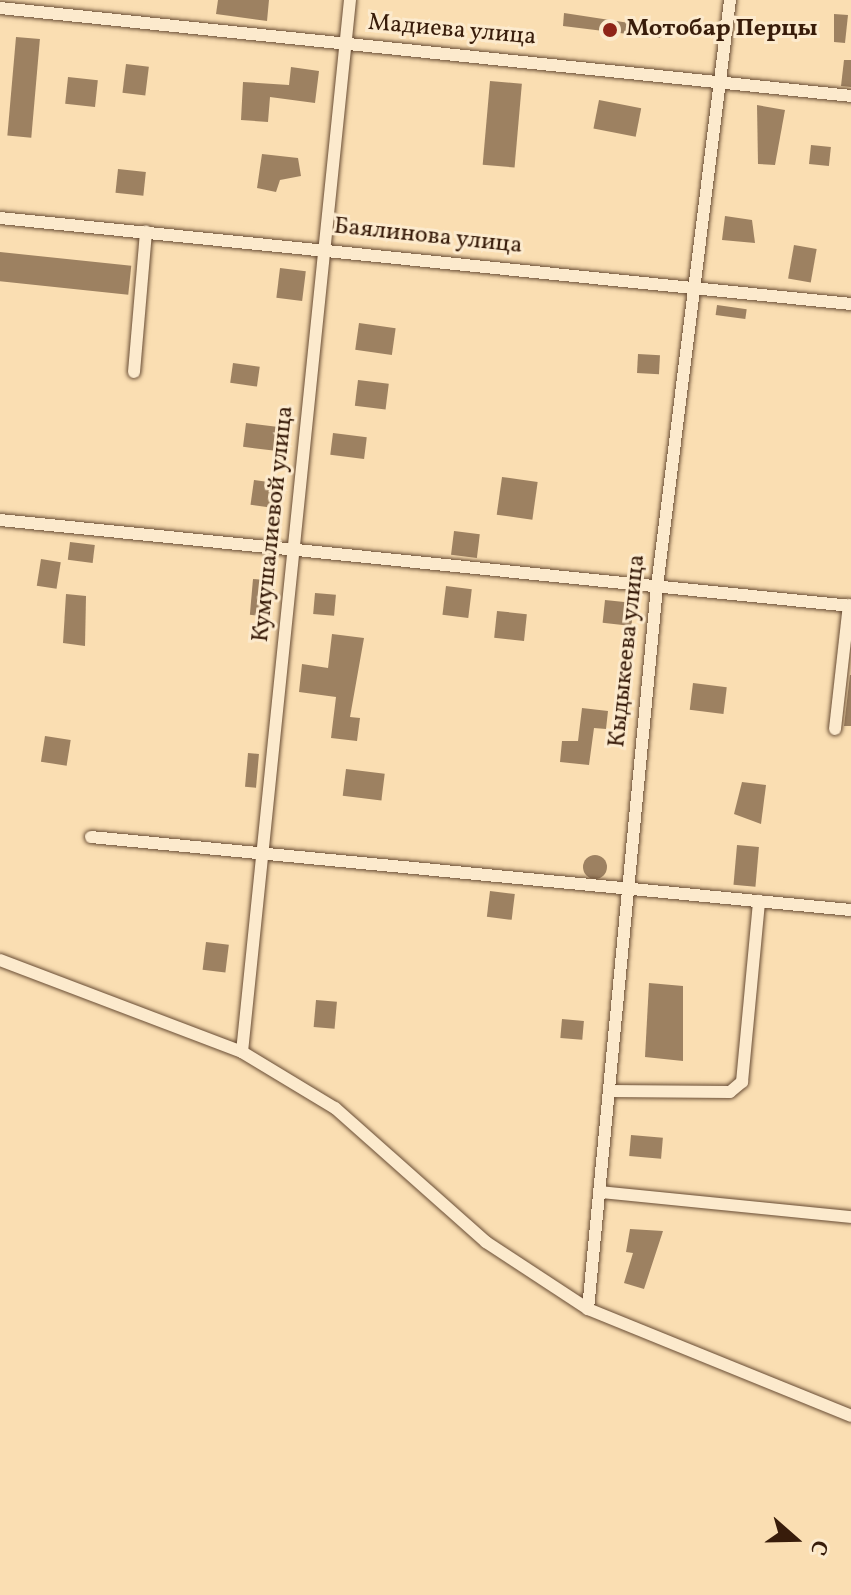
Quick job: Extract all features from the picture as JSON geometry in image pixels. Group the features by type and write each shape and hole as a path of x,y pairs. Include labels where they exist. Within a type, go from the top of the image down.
{"street":[{"name":"Кумушалиевой улица","path":"242,1052 350,0"},
{"name":"Кыдыкеева улица","path":"588,1309 626,886 657,587 691,287 730,0"},
{"name":"Мадиева улица","path":"0,8 719,79 851,96"},
{"name":"Баялинова улица","path":"0,218 851,304"},
{"path":"134,372 146,232"},
{"path":"0,520 850,606 835,729"},
{"path":"91,837 851,910"},
{"path":"609,1091 736,1088 759,901"},
{"path":"0,960 242,1052 335,1108 486,1242 588,1309 851,1416"},
{"path":"600,1192 851,1217"}],"building":[{"path":"218,0 269,0 267,21 216,14"},
{"path":"564,13 662,28 660,38 563,26"},
{"path":"834,14 848,15 845,43 834,42"},
{"path":"16,37 40,39 31,138 7,136"},
{"path":"844,60 851,60 851,87 841,86"},
{"path":"126,64 149,67 145,96 122,93"},
{"path":"291,67 319,71 315,103 270,97 268,122 241,120 243,82 289,85"},
{"path":"68,77 98,80 95,107 65,104"},
{"path":"490,81 522,84 515,167 483,165"},
{"path":"599,100 641,108 636,137 593,128"},
{"path":"757,105 785,110 775,165 758,164"},
{"path":"811,145 831,147 829,166 809,164"},
{"path":"262,154 298,158 301,176 280,180 276,192 257,188"},
{"path":"118,169 146,172 143,196 115,193"},
{"path":"725,216 752,220 755,243 722,240"},
{"path":"794,245 817,249 811,282 788,278"},
{"path":"0,252 131,266 128,295 0,281"},
{"path":"280,268 306,271 302,301 276,298"},
{"path":"717,305 747,309 745,319 716,315"},
{"path":"359,323 396,328 392,355 355,350"},
{"path":"638,354 660,355 659,374 637,373"},
{"path":"233,363 260,367 257,387 230,383"},
{"path":"358,380 389,384 386,410 355,406"},
{"path":"246,423 289,428 286,452 243,447"},
{"path":"333,433 367,437 364,459 330,455"},
{"path":"502,477 538,482 532,520 497,515"},
{"path":"254,480 283,484 279,509 251,505"},
{"path":"454,531 480,534 477,558 451,555"},
{"path":"70,542 95,545 93,563 68,560"},
{"path":"41,559 61,562 57,589 37,586"},
{"path":"253,579 275,581 272,617 250,615"},
{"path":"446,586 472,589 468,618 442,615"},
{"path":"315,593 336,595 334,616 313,614"},
{"path":"66,594 86,596 85,646 63,643"},
{"path":"605,600 634,603 631,626 603,623"},
{"path":"497,611 527,614 524,641 494,638"},
{"path":"332,634 364,638 350,717 360,718 357,741 331,738 336,697 299,692 302,664 328,668"},
{"path":"850,675 851,726 844,726"},
{"path":"693,683 727,687 723,714 690,710"},
{"path":"582,708 608,711 606,729 594,728 589,765 560,762 562,741 578,741"},
{"path":"45,736 71,740 67,766 41,762"},
{"path":"248,753 259,754 256,788 245,787"},
{"path":"346,769 385,774 381,801 343,796"},
{"path":"742,782 766,785 761,824 734,814"},
{"path":"737,845 759,847 755,887 734,885"},
{"path":"595,855 603,859 607,867 603,875 595,879 587,875 583,867 587,859"},
{"path":"490,891 515,894 512,920 487,917"},
{"path":"206,942 229,945 225,973 203,970"},
{"path":"649,983 683,986 683,1061 645,1057"},
{"path":"316,1000 337,1002 335,1029 314,1027"},
{"path":"562,1019 584,1021 582,1040 560,1038"},
{"path":"631,1135 663,1138 661,1159 629,1156"},
{"path":"630,1229 663,1231 644,1289 624,1283 633,1253 626,1252"}],"place":[{"name":"Мотобар Перцы","path":"610,30"}]}
